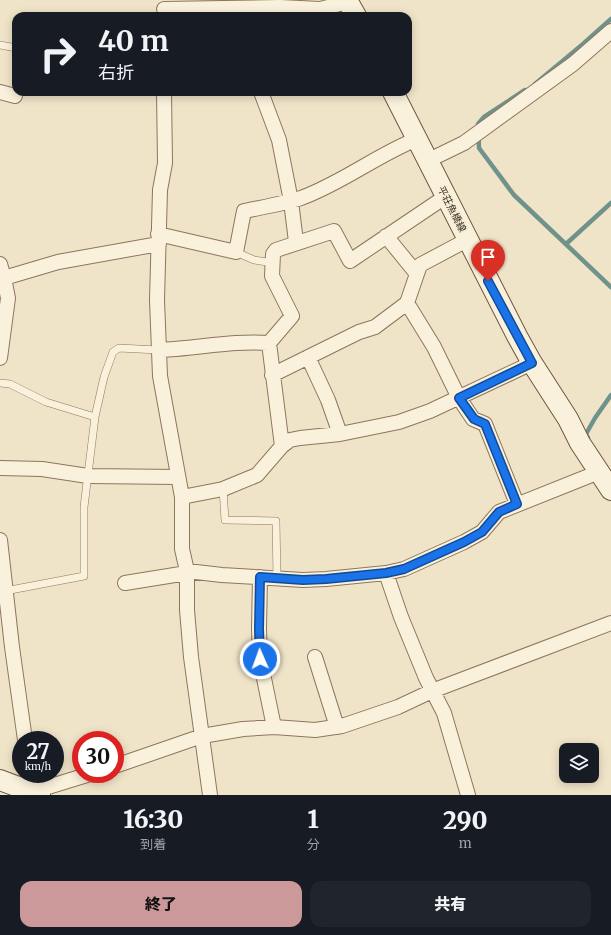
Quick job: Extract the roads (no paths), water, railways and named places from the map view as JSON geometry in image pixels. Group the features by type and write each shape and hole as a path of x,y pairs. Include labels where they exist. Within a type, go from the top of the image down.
{"main road":[{"name":"平荘魚橋線","path":"395,96 467,240 532,363 611,490"},
{"path":"0,780 33,789"}],"street":[{"path":"163,8 243,12 280,7 320,9 350,6"},
{"path":"427,161 469,140 574,64 611,32"},
{"path":"0,92 12,95"},
{"path":"164,96 165,163 160,190 157,300 158,350 160,376 182,497 182,549 187,572 187,610 210,795"},
{"path":"262,96 278,140 291,201 296,242"},
{"path":"4,278 58,262 159,239 236,252 244,211 291,201 302,197 340,180 402,145 417,139"},
{"path":"282,446 269,343 292,316 272,276 273,254 276,250 296,242 334,231 350,261 445,197"},
{"path":"386,236 416,274"},
{"path":"272,375 359,332 375,327 407,303 420,265 467,240"},
{"path":"0,264 8,298 0,354"},
{"path":"407,303 434,347 459,398 474,419 485,424 517,504"},
{"path":"158,350 182,350 250,342 269,343"},
{"path":"308,357 328,400 340,434"},
{"path":"182,497 223,489 241,483 257,475 282,446 290,440 340,434 398,422 430,411 532,363"},
{"path":"0,468 42,470 88,476 178,477"},
{"path":"125,583 187,572 303,580 386,573 404,569 464,542 482,532 499,512 599,472"},
{"path":"0,540 5,591 24,731"},
{"path":"386,573 402,618 432,691 444,713 468,795"},
{"path":"260,577 260,659 274,727"},
{"path":"124,763 202,736 243,729 274,727 315,730 337,727 398,707 432,691 611,623"},
{"path":"315,657 337,727"},
{"path":"33,789 72,779"}],"lane":[{"path":"0,45 12,47"},
{"path":"236,252 254,260 273,263"},
{"path":"5,591 84,576 84,507 95,417 104,377 113,352 119,348 158,350"},
{"path":"0,383 10,384 50,404 95,417"},
{"path":"223,489 225,520 276,521 276,578"}],"waterway":[{"path":"535,84 611,19"},
{"path":"525,90 484,117 478,124 479,148 514,195 611,287"},
{"path":"566,244 611,203"},
{"path":"588,438 586,434 611,395"}]}
